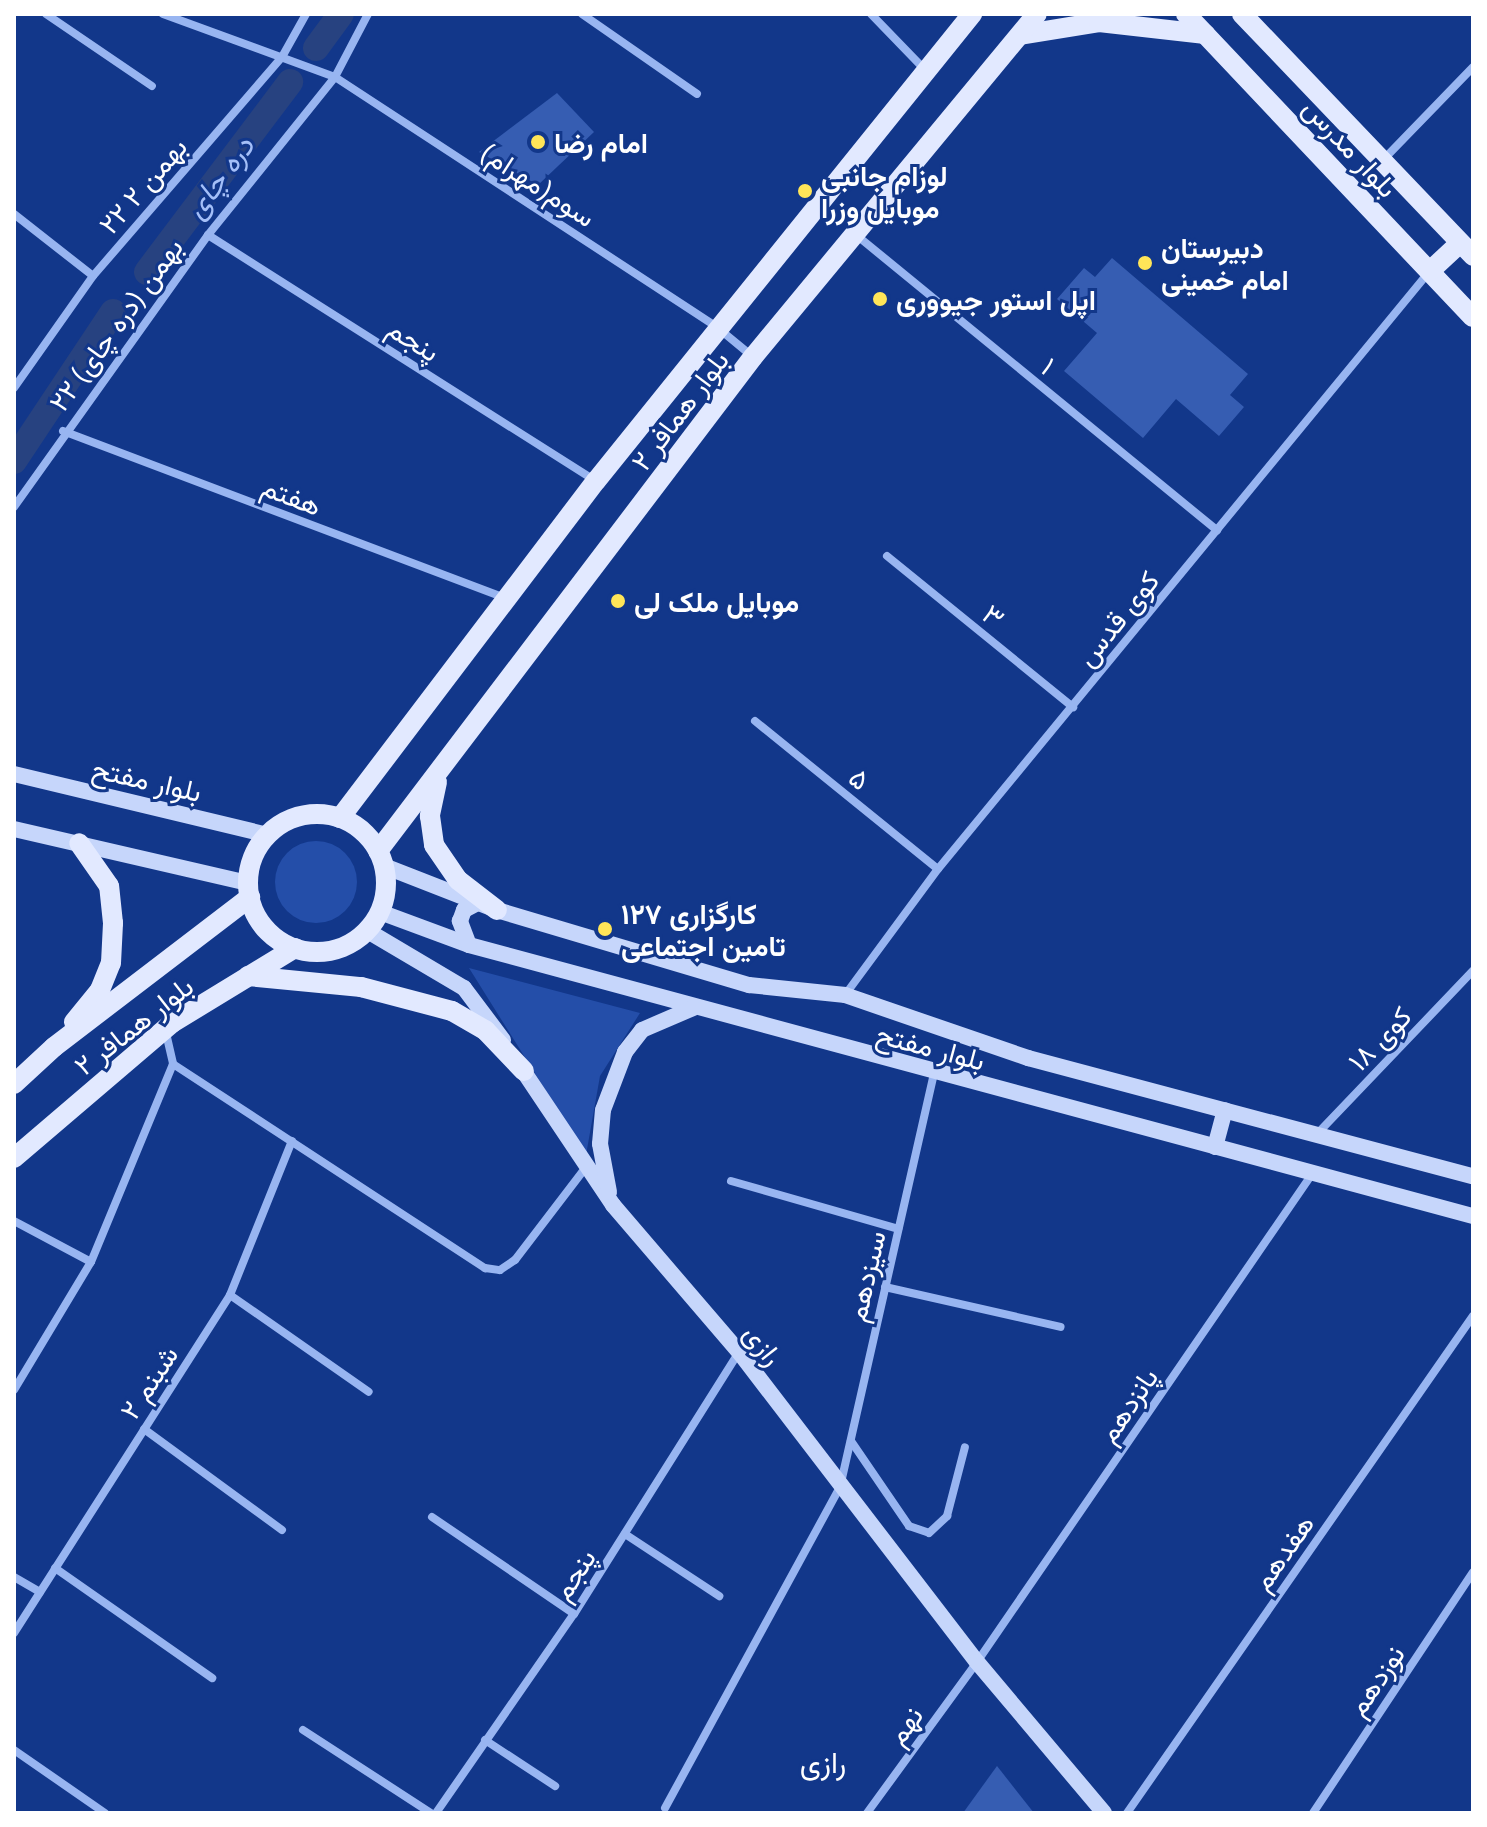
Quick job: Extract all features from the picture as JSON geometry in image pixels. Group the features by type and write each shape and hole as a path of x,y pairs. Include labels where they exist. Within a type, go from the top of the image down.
{"main road":[{"name":"بلوار همافر ۲","path":"340,818 596,481 928,73 972,14"},
{"name":"بلوار همافر ۲","path":"381,858 437,778 753,357 1037,14"},
{"name":"بلوار مدرس","path":"1186,14 1473,317"},
{"name":"بلوار مدرس","path":"1242,14 1466,250"},
{"path":"1020,35 1099,22 1205,34"},
{"path":"1429,271 1466,250"},
{"path":"437,778 430,816 434,845 458,880 488,907"},
{"path":"302,816 340,818 355,825 381,858 380,912 366,930 330,950 295,948 264,926 249,890 254,857 268,835 302,816"},
{"path":"54,1047 100,990 111,963 109,886 79,843"},
{"name":"بلوار همافر ۲","path":"14,1084 54,1047 249,890"},
{"name":"بلوار همافر ۲","path":"14,1158 165,1029 295,948"},
{"path":"248,976 361,987 452,1011 486,1031 524,1071"}],"street":[{"path":"46,14 152,86"},
{"path":"163,14 282,57"},
{"name":"۲۲ بهمن ۲","path":"14,388 93,276 282,57 306,14"},
{"name":"۲۲ بهمن (دره چای)","path":"14,507 63,431 208,235 335,77 368,14"},
{"path":"582,14 697,94"},
{"path":"871,14 928,73"},
{"name":"سوم(مهرام)","path":"282,57 335,77 718,328 753,357"},
{"path":"1382,161 1473,67"},
{"path":"14,214 93,276"},
{"name":"۱","path":"854,233 1217,530"},
{"name":"پنجم","path":"208,235 596,481"},
{"name":"کوی قدس","path":"845,995 938,869 1429,271"},
{"name":"هفتم","path":"63,431 506,599"},
{"name":"۳","path":"887,556 1073,707"},
{"name":"۵","path":"755,721 938,869"},
{"name":"بلوار مفتح","path":"14,774 268,835"},
{"path":"14,829 79,843 249,890"},
{"name":"بلوار مفتح","path":"381,858 488,907 749,985 845,995 1028,1058 1473,1176"},
{"path":"469,945 460,921 464,910 488,907"},
{"name":"بلوار مفتح","path":"380,912 469,945 934,1074 1473,1216"},
{"name":"رازی","path":"366,930 464,988 524,1071 613,1205 739,1352 977,1662 1104,1813"},
{"name":"کوی ۱۸","path":"1317,1135 1473,971"},
{"path":"613,1205 600,1144 603,1110 613,1079 642,1030 693,1007"},
{"path":"14,1390 91,1262 173,1064 165,1029"},
{"path":"173,1064 485,1268 500,1270 515,1260 586,1167"},
{"name":"سیزدهم","path":"665,1808 840,1487 934,1074"},
{"path":"1215,1147 1225,1110"},
{"name":"شبنم ۲","path":"14,1633 230,1295 292,1141"},
{"name":"پانزدهم","path":"977,1662 1313,1173"},
{"path":"731,1181 898,1229"},
{"path":"14,1221 91,1262"},
{"path":"885,1287 1061,1327"},
{"path":"230,1295 369,1392"},
{"name":"هفدهم","path":"1127,1813 1473,1316"},
{"name":"پنجم","path":"434,1813 574,1614 739,1352"},
{"path":"144,1429 282,1530"},
{"path":"851,1441 909,1526 929,1533 947,1516 965,1447"},
{"path":"432,1517 574,1614"},
{"path":"625,1534 719,1596"},
{"path":"55,1568 212,1678"},
{"name":"نوزدهم","path":"1313,1813 1473,1572"},
{"path":"14,1577 40,1592"},
{"name":"نهم","path":"867,1813 977,1662"},
{"path":"303,1730 434,1813"},
{"path":"485,1740 555,1786"},
{"path":"14,1750 105,1813"}],"shaded area":[{"path":"316,841 332,844 345,853 354,866 357,882 354,898 345,911 332,920 316,923 300,920 287,911 278,898 275,882 278,866 287,853 300,844"},
{"path":"469,968 640,1013 600,1076 586,1155"}],"building":[{"name":"امام رضا","path":"557,93 594,132 538,185 479,152"},
{"path":"1112,258 1248,374 1230,395 1244,407 1219,436 1176,399 1143,438 1064,371 1097,333 1057,299 1084,268 1095,277"},
{"path":"997,1766 1034,1813 963,1813"}],"waterway":[{"name":"دره چای","path":"316,48 341,14"},
{"name":"دره چای","path":"147,272 290,82"},
{"name":"دره چای","path":"14,461 113,312"}],"place":[{"name":"امام رضا","path":"538,142"},
{"name":"لوزام جانبی موبایل وزرا","path":"805,191"},
{"name":"دبیرستان امام خمینی","path":"1145,263"},
{"name":"اپل استور جيووری","path":"880,299"},
{"name":"موبایل ملک لی","path":"618,601"},
{"name":"کارگزاری ۱۲۷ تامین اجتماعی","path":"605,929"}],"district":[{"name":"رازی","path":"823,1762"}]}
